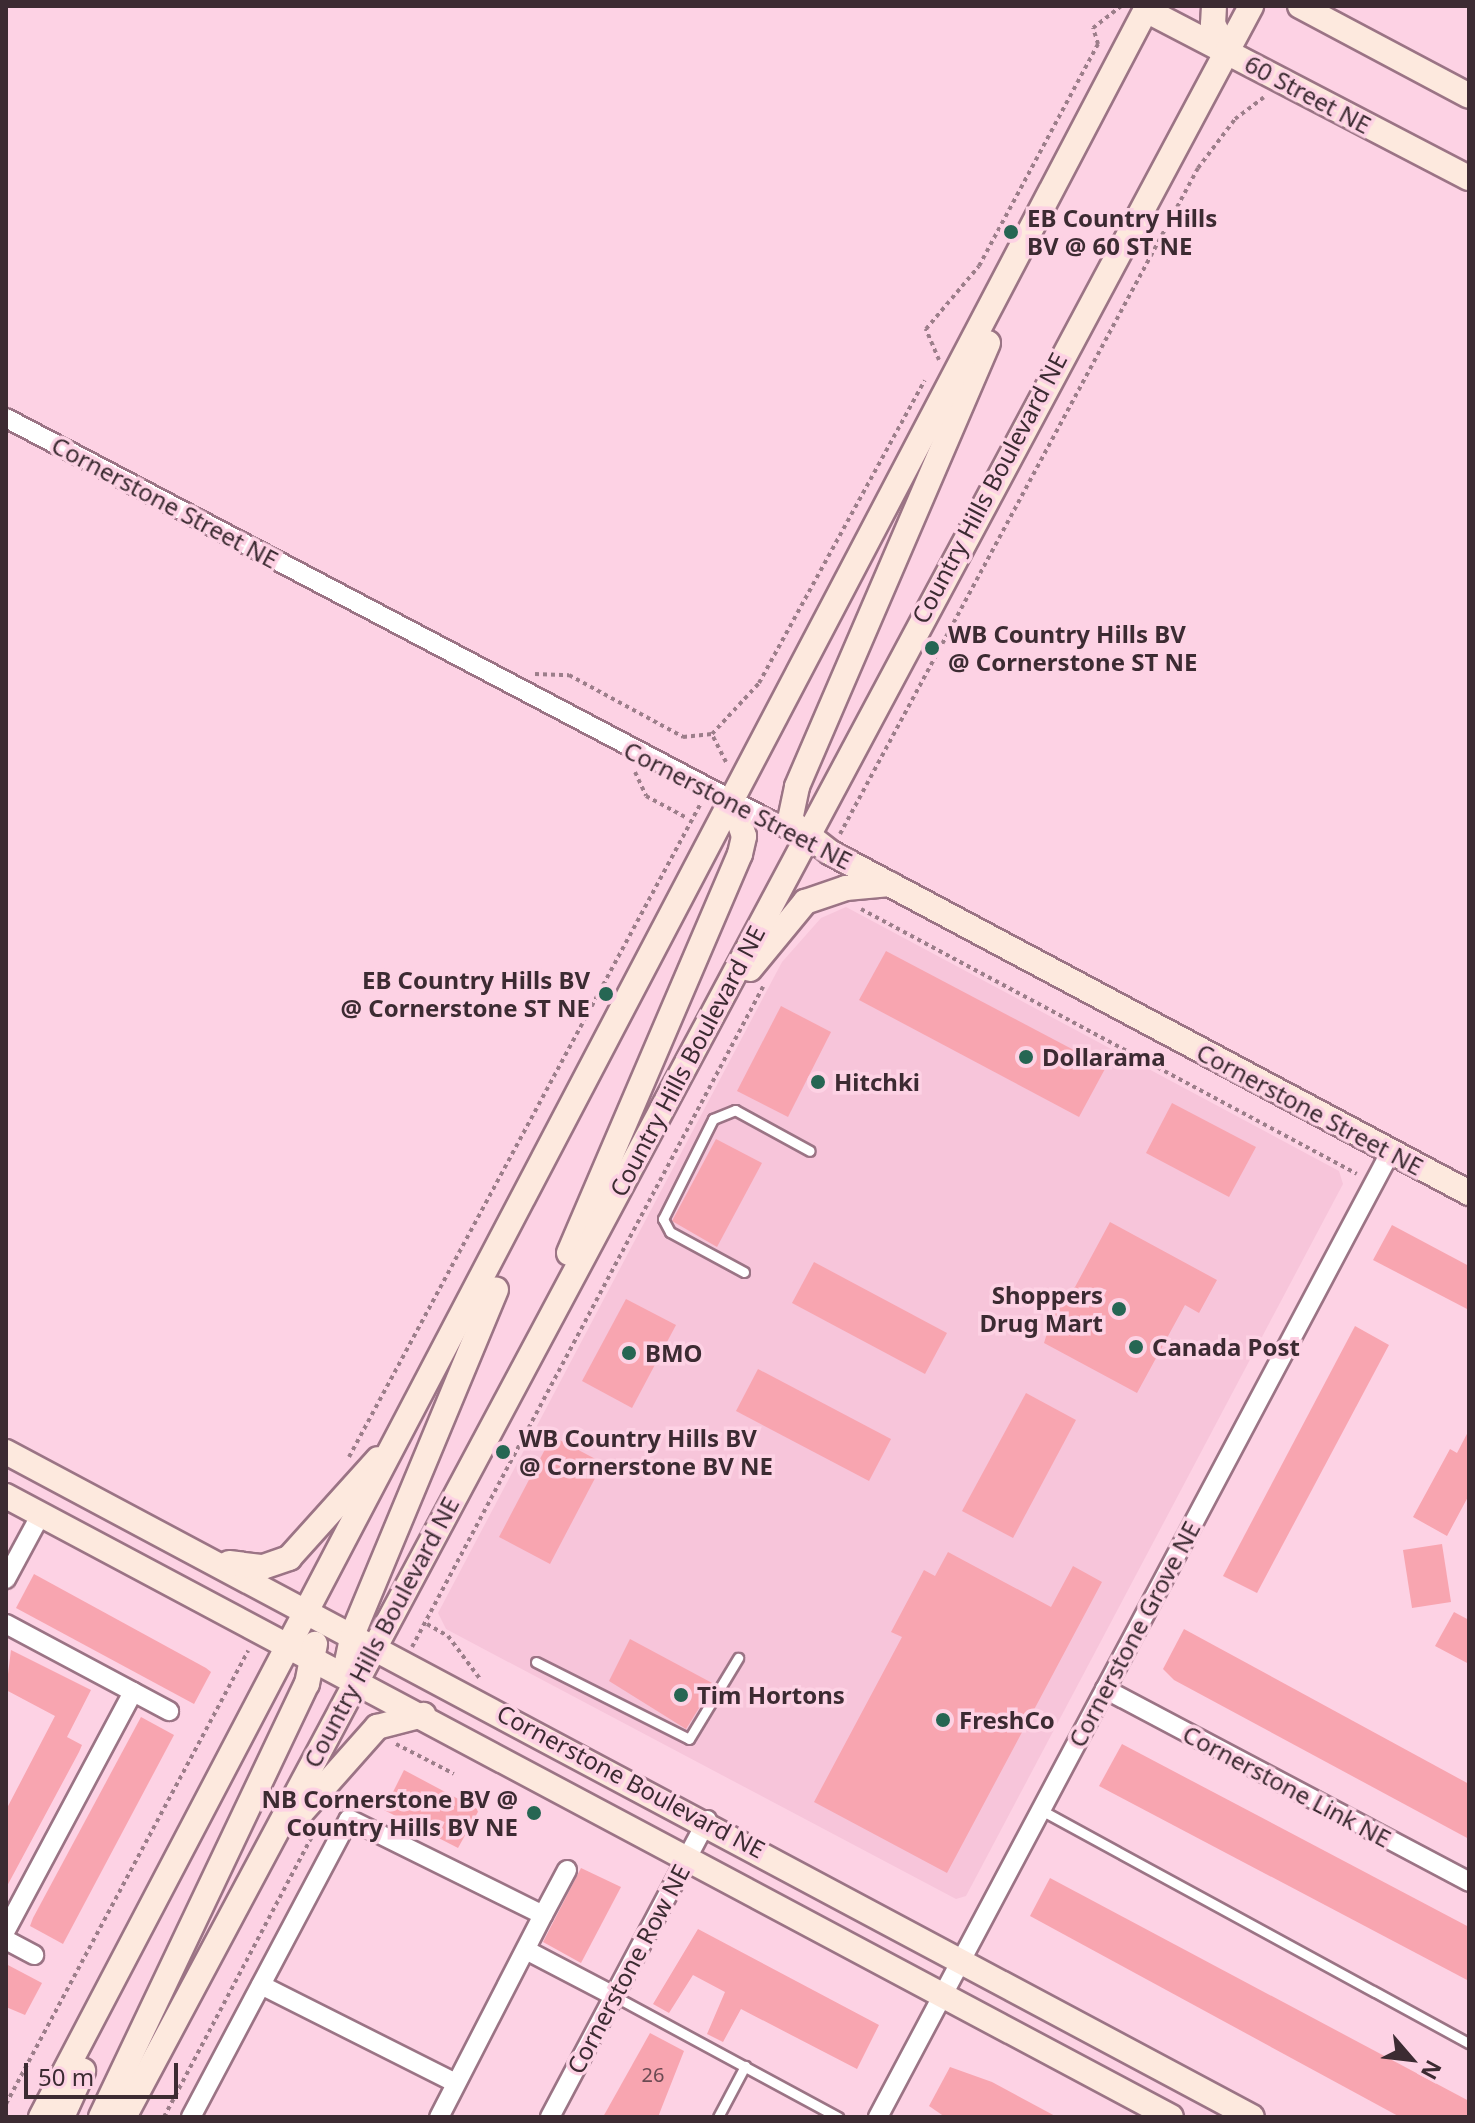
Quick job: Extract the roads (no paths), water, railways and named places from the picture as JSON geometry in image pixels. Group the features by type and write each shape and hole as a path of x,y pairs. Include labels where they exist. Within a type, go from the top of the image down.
{"main road":[{"path":"1214,6 1227,52"},
{"name":"Country Hills Boulevard NE","path":"364,1638 544,1328 1251,6"},
{"path":"1300,6 1469,96"},
{"path":"41,2117 150,1919 308,1610 555,1147 1147,8"},
{"name":"60 Street NE","path":"1147,8 1469,178"},
{"path":"807,839 790,821 797,787 1032,230"},
{"path":"544,1328 569,1252 740,854 744,836 733,804"},
{"name":"Cornerstone Street NE","path":"807,839 1469,1193"},
{"path":"697,1043 805,902 846,888 892,884"},
{"path":"356,1679 347,1662 364,1638 555,1147"},
{"path":"207,1557 244,1567 289,1558 323,1527 417,1410"},
{"name":"Cornerstone Boulevard NE","path":"6,1452 707,1820 1252,2117"},
{"name":"Cornerstone Boulevard NE","path":"6,1496 316,1656 1171,2117"},
{"path":"101,2117 316,1656 308,1610"},
{"name":"Country Hills Boulevard NE","path":"124,2117 356,1679"},
{"path":"252,1873 341,1761 377,1727 423,1715"},
{"path":"62,2117 150,1919"}],"street":[{"name":"Cornerstone Street NE","path":"6,418 710,793 807,839"},
{"name":"Cornerstone Grove NE","path":"878,2117 1391,1151"},
{"path":"6,1579 41,1514"},
{"path":"6,1624 169,1711"},
{"name":"Cornerstone Link NE","path":"1105,1689 1469,1882"},
{"path":"6,1930 133,1692"},
{"path":"191,2117 349,1819 543,1915"},
{"name":"Cornerstone Row NE","path":"550,2117 707,1820"},
{"path":"439,2117 567,1870"},
{"path":"6,1940 34,1955"},
{"path":"526,1950 614,1996"},
{"path":"261,1985 456,2083"}],"lane":[{"path":"744,1272 670,1232 663,1219 713,1119 735,1110 810,1151"},
{"path":"536,1662 689,1739 738,1658"},
{"path":"1041,1810 1469,2043"},
{"path":"614,1996 838,2117"},
{"path":"718,2117 745,2066"}],"place":[{"name":"EB Country Hills BV @ 60 ST NE","path":"1011,232"},
{"name":"WB Country Hills BV @ Cornerstone ST NE","path":"932,648"},
{"name":"EB Country Hills BV @ Cornerstone ST NE","path":"606,994"},
{"name":"Dollarama","path":"1026,1057"},
{"name":"Hitchki","path":"818,1082"},
{"name":"Shoppers Drug Mart","path":"1119,1309"},
{"name":"Canada Post","path":"1136,1347"},
{"name":"BMO","path":"629,1353"},
{"name":"WB Country Hills BV @ Cornerstone BV NE","path":"503,1452"},
{"name":"Tim Hortons","path":"681,1695"},
{"name":"FreshCo","path":"943,1720"},
{"name":"NB Cornerstone BV @ Country Hills BV NE","path":"534,1813"}]}
